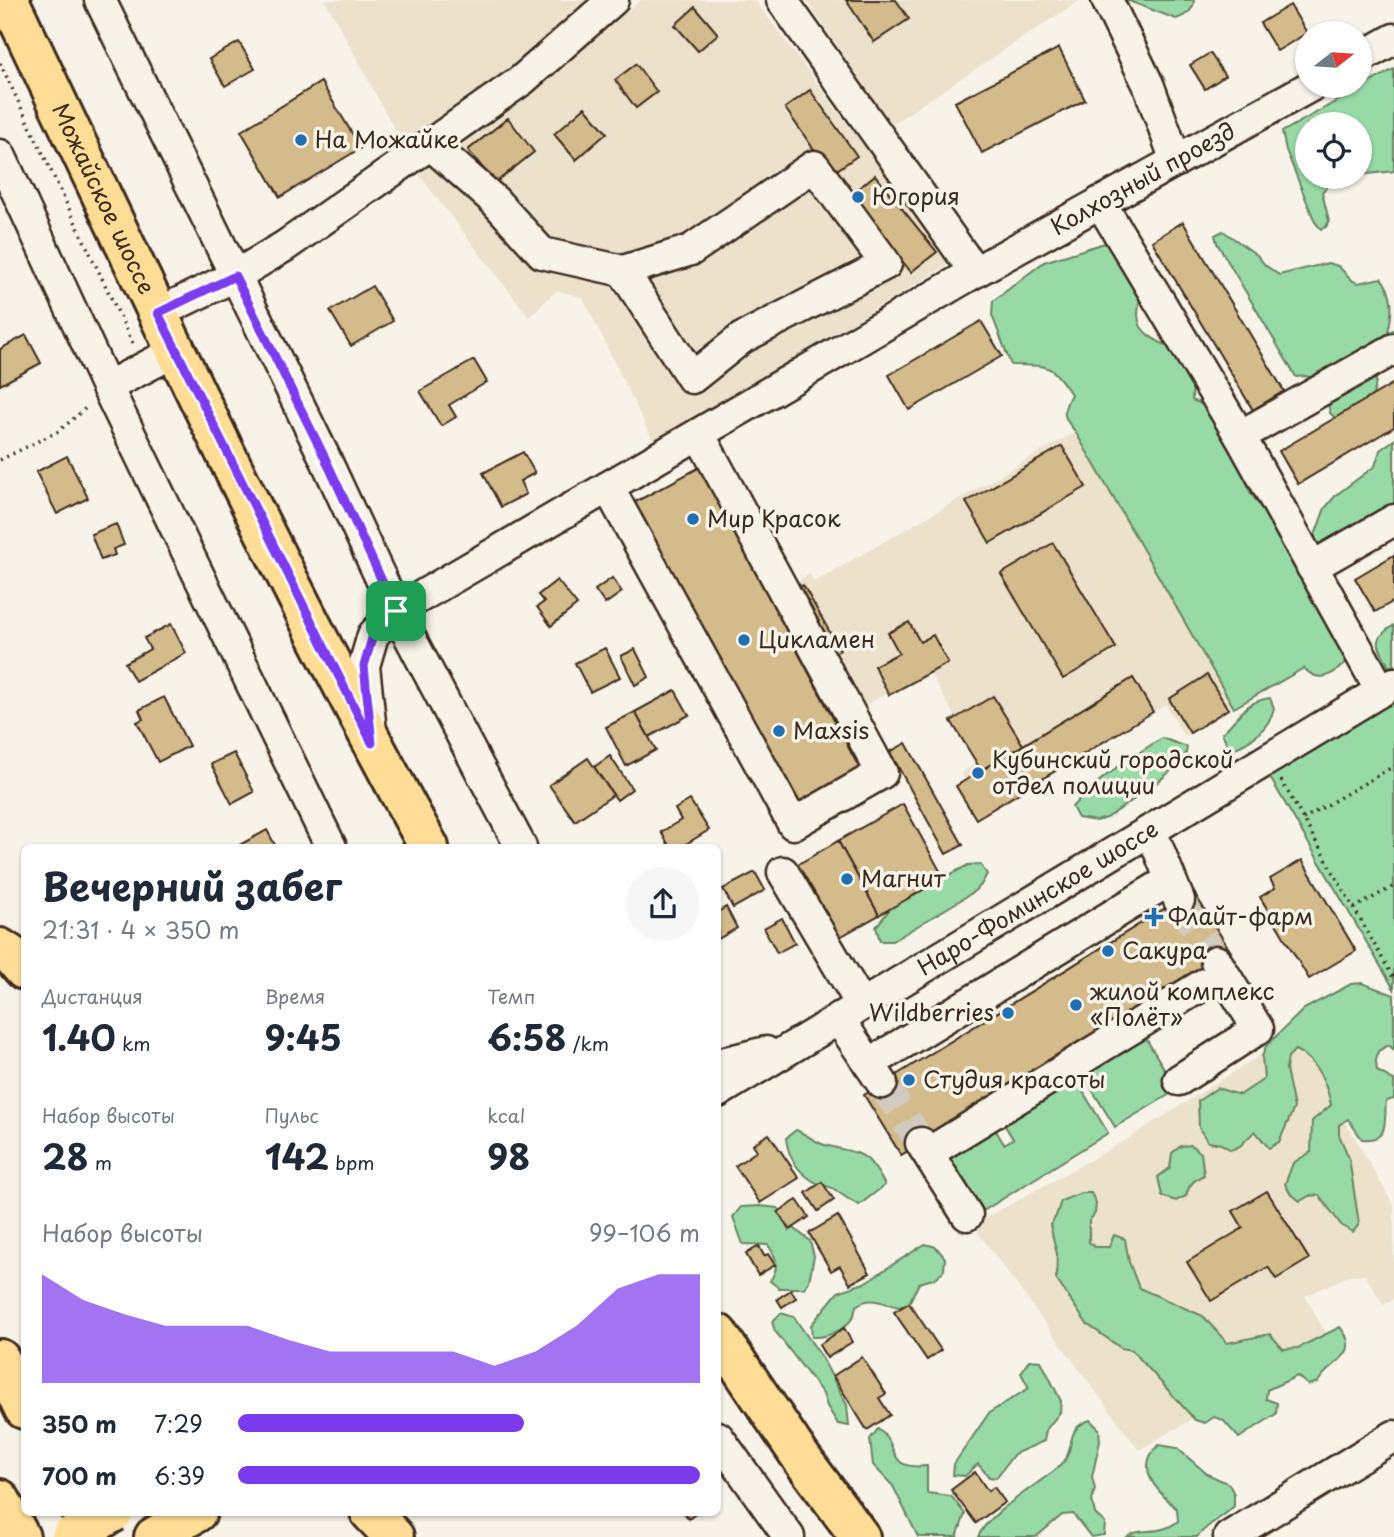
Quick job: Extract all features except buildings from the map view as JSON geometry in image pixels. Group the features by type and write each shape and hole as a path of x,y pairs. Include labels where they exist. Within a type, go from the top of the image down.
{"main road":[{"name":"Можайское шоссе","path":"9,0 158,313 160,360 427,844"},
{"path":"0,948 21,967"},
{"path":"721,1338 802,1459 860,1537"},
{"path":"0,1359 21,1403"},
{"path":"0,1499 20,1537"},
{"path":"78,1516 88,1537"},
{"path":"71,1537 107,1516"},
{"path":"374,1516 394,1537"}],"street":[{"path":"100,0 324,456 396,611 519,844"},
{"path":"158,313 235,276 285,246 522,80 613,0"},
{"path":"782,0 975,272"},
{"path":"1107,0 1148,84 1175,161"},
{"path":"1372,51 1394,39"},
{"name":"Колхозный проезд","path":"372,743 364,666 373,635 396,611 975,272 1295,95"},
{"path":"430,144 495,201 542,253 623,271 691,250 814,166 886,264 742,338 692,378 623,271"},
{"path":"0,155 107,387 330,844"},
{"path":"1100,202 1240,436 1312,567 1387,687"},
{"path":"1240,436 1394,349"},
{"path":"107,387 160,360"},
{"path":"608,487 793,824 881,773 699,434"},
{"path":"1312,567 1394,520"},
{"name":"Наро-Фоминское шоссе","path":"721,1090 1387,687"},
{"path":"783,872 850,1011 875,1074 1175,890 1151,831"},
{"path":"967,1215 925,1148 1210,973 1258,1029 1179,1080"},
{"path":"721,1062 794,1045"},
{"path":"721,1106 794,1045"},
{"path":"1229,1537 1394,1436"},
{"path":"721,1441 789,1537"}],"path":[{"path":"0,63 160,360"},
{"path":"0,460 59,431 107,387"},
{"path":"1303,819 1394,766"},
{"path":"1281,780 1394,979"},
{"path":"1354,908 1394,886"}],"shaded area":[{"path":"325,0 593,0 519,67 404,147"},
{"path":"641,0 755,0 951,263 654,443 583,298 557,290 529,317 419,175"},
{"path":"806,0 1080,0 891,125"},
{"path":"1075,432 1234,708 1184,737 1166,705 983,811 961,773 981,761 928,670 857,710 785,589 809,574 814,582"},
{"path":"1295,1033 1394,1206 1394,1299 1384,1305 1365,1275 1349,1276 1305,1296 1330,1340 1139,1450 979,1234 975,1224 1126,1140"}],"green space":[{"path":"1126,0 1194,0 1188,12 1176,19"},
{"path":"1394,69 1394,171 1372,174 1372,112 1318,112 1342,98 1372,98 1372,81"},
{"path":"1295,125 1295,172 1286,150 1282,132"},
{"path":"1302,189 1325,189 1322,192 1329,221 1326,227 1321,229 1315,222"},
{"path":"1223,231 1257,255 1279,275 1328,263 1338,266 1358,283 1381,278 1390,297 1388,332 1394,330 1394,361 1376,366 1375,388 1369,401 1337,420 1330,413 1324,381 1306,376 1296,377 1217,243 1215,235"},
{"path":"1105,243 1137,279 1141,327 1153,338 1174,350 1185,362 1191,375 1192,400 1219,411 1237,450 1250,492 1266,514 1282,529 1349,659 1328,676 1316,676 1304,668 1234,708 1068,422 1065,409 1071,394 1058,376 1047,368 1011,365 992,315 993,301 1044,262"},
{"path":"1394,440 1394,515 1335,553 1311,546 1325,508 1336,495 1375,466 1380,450"},
{"path":"1394,625 1394,665 1389,667 1379,639"},
{"path":"1270,698 1274,708 1268,723 1245,744 1230,751 1222,733 1248,707"},
{"path":"1394,700 1394,989 1268,774"},
{"path":"1162,738 1187,747 1185,759 1153,786 1107,818 1096,821 1078,818 1072,807 1082,797 1115,769"},
{"path":"980,864 987,874 981,885 972,893 892,941 880,941 876,927 893,905 968,865"},
{"path":"1362,983 1394,995 1394,1050 1389,1045 1378,1051 1376,1061 1377,1071 1394,1080 1394,1099 1386,1101 1384,1129 1377,1137 1362,1139 1348,1119 1339,1125 1339,1135 1349,1158 1359,1224 1353,1232 1342,1226 1319,1195 1300,1201 1290,1193 1285,1184 1293,1163 1311,1152 1312,1121 1331,1105 1327,1089 1309,1059 1295,1050 1288,1057 1286,1069 1294,1108 1279,1142 1269,1148 1255,1131 1240,1146 1231,1150 1221,1144 1208,1142 1199,1128 1198,1101 1217,1088 1240,1095 1264,1079 1262,1057 1266,1046 1304,1009 1351,984"},
{"path":"1142,1032 1177,1090 1115,1127 1080,1070"},
{"path":"1073,1075 1108,1133 975,1216 940,1159 993,1126 1004,1144 1013,1139 1001,1119"},
{"path":"796,1130 821,1144 861,1155 872,1165 885,1185 859,1205 834,1189 813,1181 798,1168 789,1151 786,1138"},
{"path":"1191,1145 1201,1153 1204,1175 1192,1183 1186,1196 1176,1201 1162,1196 1158,1177 1170,1168 1172,1153 1181,1146"},
{"path":"1081,1193 1091,1193 1096,1203 1095,1213 1089,1221 1089,1242 1095,1247 1109,1247 1114,1235 1125,1239 1129,1262 1139,1288 1203,1316 1227,1343 1270,1334 1283,1349 1298,1348 1340,1327 1348,1345 1346,1352 1318,1382 1308,1385 1297,1376 1267,1390 1266,1399 1277,1403 1276,1414 1239,1438 1223,1420 1214,1417 1205,1423 1195,1420 1132,1350 1121,1348 1087,1324 1056,1279 1057,1254 1050,1225 1061,1201"},
{"path":"741,1207 778,1208 790,1225 810,1241 814,1256 809,1281 804,1288 779,1288 770,1281 776,1263 768,1245 743,1244 733,1217"},
{"path":"925,1244 936,1247 945,1258 944,1270 936,1278 919,1283 909,1303 899,1307 877,1301 861,1303 856,1306 854,1316 840,1330 829,1335 812,1337 811,1325 838,1292 864,1283"},
{"path":"781,1313 794,1317 821,1356 847,1405 849,1426 838,1424 823,1394 775,1331 772,1322"},
{"path":"1029,1360 1041,1361 1061,1401 1060,1412 1046,1430 1044,1441 1014,1454 996,1478 989,1477 978,1464 965,1476 953,1475 954,1464 989,1413 1029,1388 1021,1373"},
{"path":"1090,1420 1099,1429 1100,1441 1092,1477 1095,1489 1092,1500 1095,1514 1105,1523 1104,1535 1091,1537 1073,1514 1062,1515 1036,1537 978,1537 992,1518 1060,1466 1065,1460 1076,1429"},
{"path":"878,1429 890,1443 899,1461 914,1466 927,1466 927,1493 951,1496 965,1514 957,1537 918,1537 893,1486 873,1465 870,1439"},
{"path":"1159,1445 1177,1448 1207,1474 1229,1484 1234,1494 1234,1506 1197,1537 1127,1537 1138,1532 1164,1529 1178,1521 1177,1509 1156,1487 1148,1471 1148,1462"}],"tunnel":[{"path":"1179,900 1216,961"},
{"path":"882,1083 921,1143"}],"place":[{"name":"На Можайке","path":"301,140"},
{"name":"Югория","path":"858,197"},
{"name":"Мир Красок","path":"693,519"},
{"name":"Цикламен","path":"744,640"},
{"name":"Maxsis","path":"779,731"},
{"name":"Кубинский городской отдел полиции","path":"978,773"},
{"name":"Магнит","path":"847,879"},
{"name":"Флайт-фарм","path":"1154,917"},
{"name":"Сакура","path":"1108,951"},
{"name":"жилой комплекс «Полёт»","path":"1076,1005"},
{"name":"Wildberries","path":"1008,1013"},
{"name":"Студия красоты","path":"909,1080"}],"route":[{"path":"235,276 324,456 396,611 373,635 364,666 372,743 158,313 235,276"}]}
